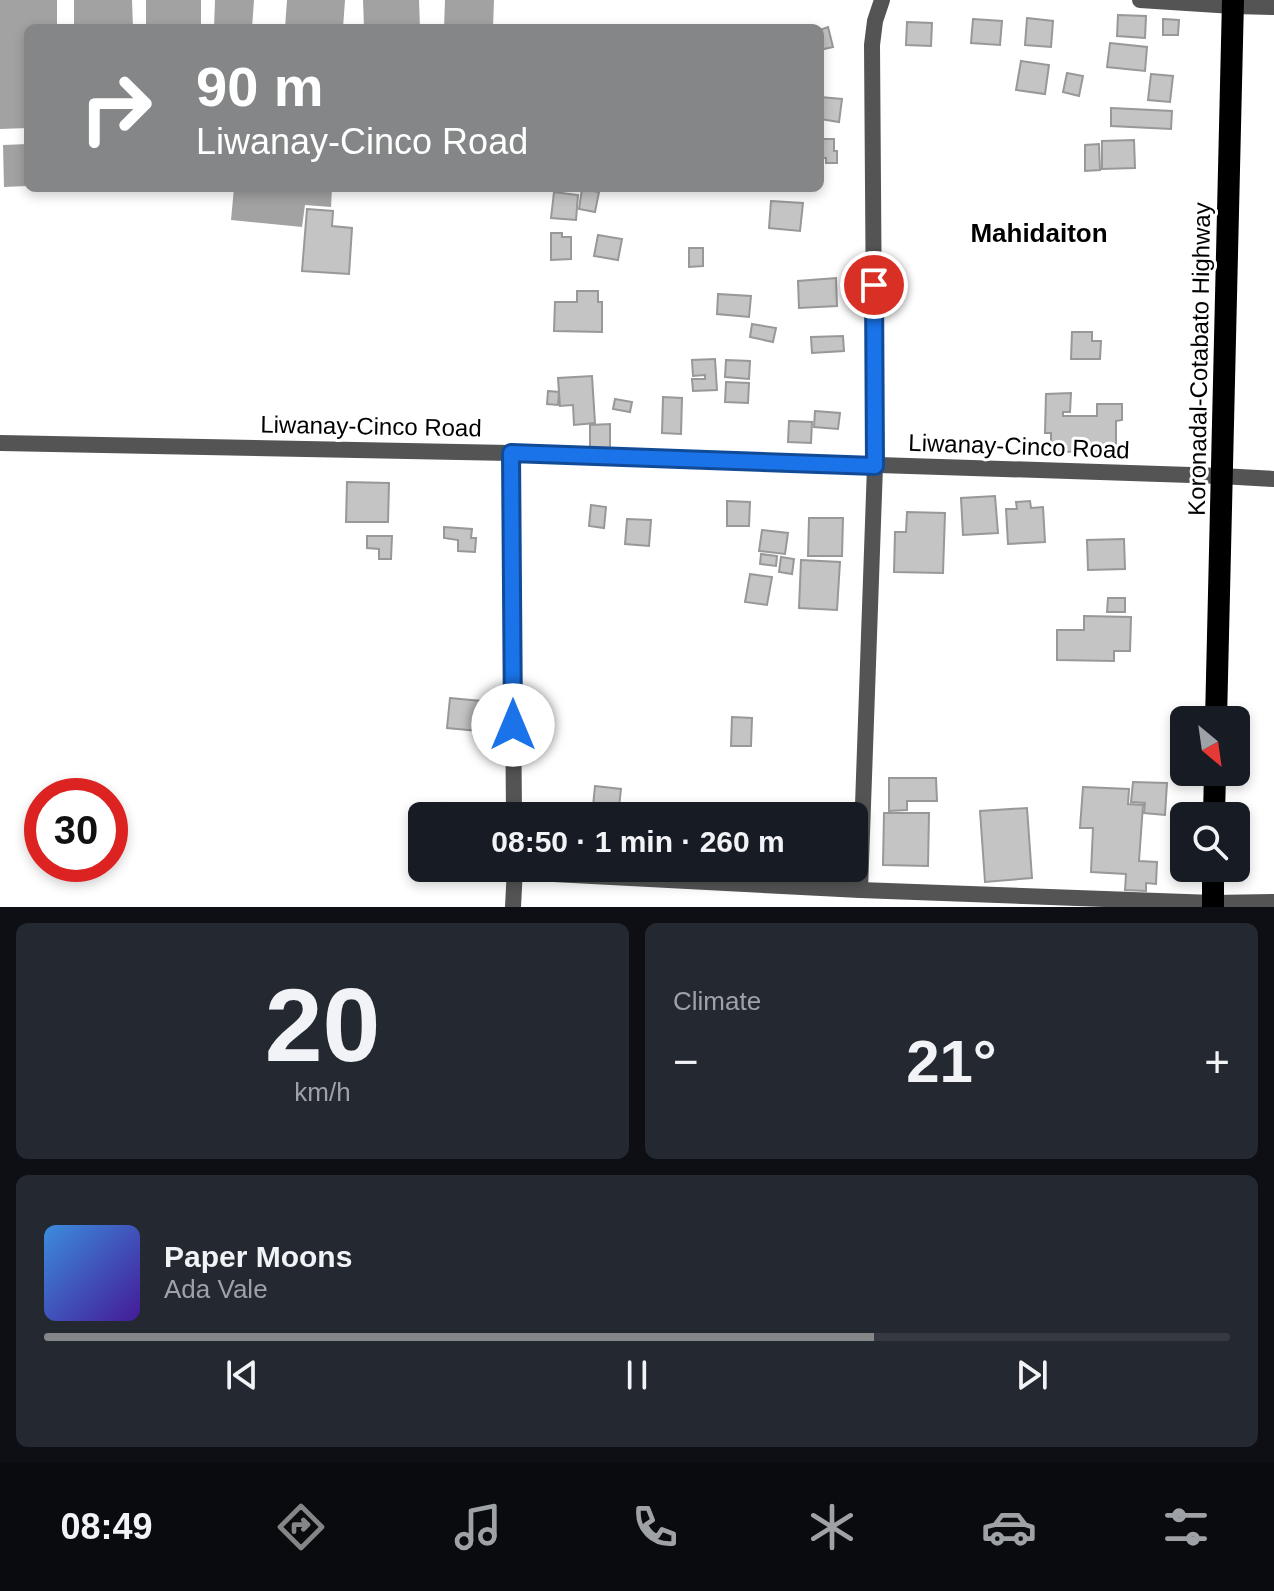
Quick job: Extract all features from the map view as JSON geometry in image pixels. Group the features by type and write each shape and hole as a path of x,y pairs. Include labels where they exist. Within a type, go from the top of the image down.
{"highway":[{"name":"Koronadal-Cotabato Highway","path":"1216,706 1233,3"},
{"path":"1213,882 1213,905"}],"street":[{"path":"860,890 875,466 872,45 882,0"},
{"path":"1140,0 1274,7"},
{"name":"Liwanay-Cinco Road","path":"0,443 511,453 1274,479"},
{"path":"511,453 514,802"},
{"path":"513,907 514,882"},
{"path":"722,882 1213,905 1274,902"}],"shaded area":[{"path":"0,0 57,0 57,24 24,24 24,128 0,129"},
{"path":"74,0 132,0 133,24 74,24"},
{"path":"146,0 201,0 201,24 146,24"},
{"path":"215,0 254,0 252,24 214,24"},
{"path":"287,0 345,0 343,24 285,24"},
{"path":"363,0 419,0 420,24 364,24"},
{"path":"445,0 494,0 493,24 444,24"},
{"path":"24,144 24,186 4,187 3,145"},
{"path":"234,192 332,192 331,207 305,205 302,227 231,220"}],"building":[{"path":"1118,15 1146,16 1145,38 1117,36"},
{"path":"1027,18 1053,21 1051,47 1025,45"},
{"path":"973,19 1002,21 1000,45 971,43"},
{"path":"1163,19 1179,20 1178,35 1163,35"},
{"path":"907,22 932,23 931,46 906,45"},
{"path":"828,27 833,47 824,49 824,28"},
{"path":"1110,43 1147,47 1145,71 1107,67"},
{"path":"1021,61 1049,65 1045,94 1016,90"},
{"path":"1067,73 1083,76 1079,96 1063,92"},
{"path":"1151,74 1173,76 1170,102 1148,100"},
{"path":"824,97 842,99 839,122 824,120"},
{"path":"1111,108 1172,111 1171,129 1111,126"},
{"path":"824,139 834,139 837,163 826,163"},
{"path":"1134,140 1135,168 1102,169 1102,141"},
{"path":"1099,144 1100,170 1085,171 1085,145"},
{"path":"554,192 578,195 576,220 551,218"},
{"path":"582,192 599,192 595,212 579,209"},
{"path":"771,201 803,203 800,231 769,228"},
{"path":"307,209 333,211 332,226 352,228 349,274 302,271"},
{"path":"551,233 571,237 571,259 551,260"},
{"path":"598,235 622,239 618,260 594,256"},
{"path":"689,248 703,248 703,266 689,267"},
{"path":"836,278 837,306 799,308 798,281"},
{"path":"577,291 598,291 598,302 602,302 602,332 554,331 555,302 577,302"},
{"path":"718,294 751,296 749,317 717,314"},
{"path":"752,324 776,328 773,342 750,337"},
{"path":"1072,332 1092,332 1092,341 1101,341 1100,359 1071,359"},
{"path":"843,336 844,351 812,353 811,337"},
{"path":"715,359 717,390 693,391 692,379 705,379 705,375 693,376 692,360"},
{"path":"726,360 750,361 749,379 725,377"},
{"path":"592,376 595,423 574,425 573,405 560,406 558,378"},
{"path":"726,382 749,383 748,403 725,402"},
{"path":"548,391 559,392 558,405 547,404"},
{"path":"1071,393 1070,412 1063,412 1063,416 1097,416 1097,404 1122,404 1122,420 1116,421 1116,451 1051,452 1051,433 1045,433 1046,394"},
{"path":"663,397 682,398 681,434 662,433"},
{"path":"615,399 632,402 630,412 613,409"},
{"path":"815,411 840,413 838,429 814,427"},
{"path":"789,421 812,422 811,443 788,442"},
{"path":"610,424 610,449 590,450 590,425"},
{"path":"347,482 389,483 388,522 346,522"},
{"path":"995,496 998,533 963,535 961,498"},
{"path":"727,501 750,502 749,526 727,526"},
{"path":"1030,501 1031,508 1043,507 1045,542 1008,544 1006,509 1017,509 1016,502"},
{"path":"591,505 606,507 604,528 589,526"},
{"path":"907,512 945,513 943,573 894,572 895,532 906,532"},
{"path":"809,518 843,518 842,556 808,556"},
{"path":"627,519 651,520 649,546 625,544"},
{"path":"444,527 472,529 471,538 476,538 475,552 458,551 458,540 444,538"},
{"path":"762,530 788,533 785,554 759,551"},
{"path":"367,536 392,536 391,559 379,559 379,549 367,548"},
{"path":"1124,539 1125,569 1088,570 1087,540"},
{"path":"761,554 777,556 776,566 760,564"},
{"path":"781,557 794,559 792,574 779,572"},
{"path":"801,560 840,562 837,610 799,608"},
{"path":"750,574 772,577 767,605 745,602"},
{"path":"1108,598 1125,598 1125,612 1107,612"},
{"path":"1084,616 1131,617 1130,651 1114,651 1114,661 1057,660 1057,630 1084,630"},
{"path":"450,698 481,701 478,731 447,728"},
{"path":"732,717 752,718 751,746 731,746"},
{"path":"889,778 936,778 937,801 907,801 907,810 889,811"},
{"path":"1133,782 1167,783 1165,815 1144,813 1145,803 1131,802"},
{"path":"595,786 621,789 620,802 593,802"},
{"path":"1083,787 1129,789 1128,804 1143,805 1139,861 1157,862 1156,884 1146,883 1146,891 1125,890 1126,874 1091,872 1093,828 1080,828"},
{"path":"1027,808 1032,878 985,882 980,811"},
{"path":"884,813 929,813 928,866 883,865"}],"district":[{"name":"Mahidaiton","path":"1039,233"}],"route":[{"path":"513,725 511,453 875,466 874,285"}]}
